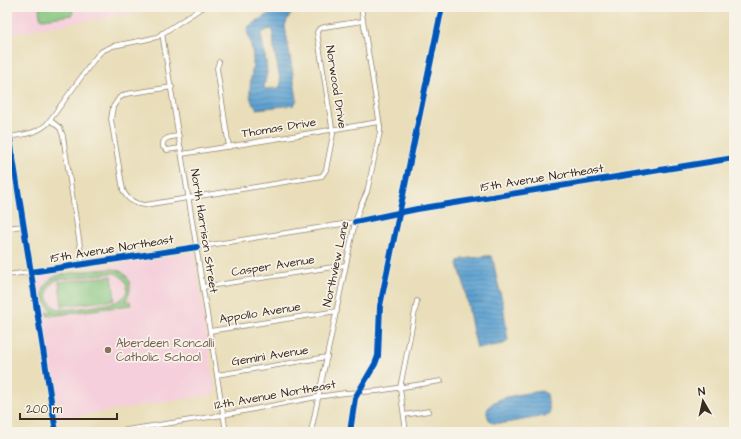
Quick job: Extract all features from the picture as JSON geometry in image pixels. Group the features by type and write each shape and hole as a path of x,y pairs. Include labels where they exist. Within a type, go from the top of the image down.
{"street":[{"path":"8,136 39,130 51,121 96,57 102,51 118,44 153,38 203,7"},
{"name":"Northview Lane","path":"311,432 317,397 337,311 355,222 367,192 380,132 361,7"},
{"name":"Norwood Drive","path":"189,198 322,176 326,170 333,137 333,130 317,32 319,29 324,27 363,21"},
{"name":"North Harrison Street","path":"162,33 172,87 226,432"},
{"path":"219,62 217,68 229,146"},
{"path":"172,87 130,93 122,96 112,107 111,119 123,190 128,199 145,205 189,198"},
{"path":"7,120 8,136 17,181 56,432"},
{"path":"51,121 60,128 63,136 83,265"},
{"name":"Thomas Drive","path":"182,154 379,122"},
{"path":"179,136 167,138 162,143 163,147 167,150 181,148"},
{"name":"15th Avenue Northeast","path":"7,276 355,222 417,209 734,158"},
{"path":"7,182 17,181"},
{"path":"7,228 24,226"},
{"name":"Casper Avenue","path":"203,287 346,265"},
{"path":"406,432 400,388 417,301"},
{"name":"Appollo Avenue","path":"210,331 337,311"},
{"name":"Gemini Avenue","path":"217,375 327,357"},
{"name":"12th Avenue Northeast","path":"113,432 317,397 400,388 441,381"},
{"path":"404,415 429,411"}],"shaded area":[{"path":"7,7 150,7 142,12 7,34"},
{"path":"194,252 216,394 59,419 36,277"}],"green space":[{"path":"39,7 72,7 73,15 43,19 40,17"},
{"path":"92,270 119,270 123,273 129,281 130,292 125,302 130,301 131,305 48,316 47,312 53,311 45,303 43,292 44,288 52,278","holes":["113,273 118,274 124,280 127,288 124,297 116,302 90,307 59,309 48,299 49,288 56,280"]},
{"path":"112,276 115,300 62,306 59,282"}],"water":[{"path":"279,7 296,7 288,18 285,26 297,99 294,105 257,109 253,104 250,93 253,61 247,31 249,26","holes":["270,29 273,30 274,49 281,84 279,88 265,89 264,86 267,73 261,35 263,32"]},
{"path":"491,256 493,259 503,304 508,341 504,344 477,348 464,284 458,264 459,261 463,259"},
{"path":"541,391 547,394 550,413 545,416 505,423 494,423 490,421 487,413 489,406 496,401 515,395"}],"cycle path":[{"path":"350,432 355,398 375,364 378,356 380,306 442,7"},
{"path":"7,120 56,432"},
{"path":"355,222 417,209 734,158"},
{"path":"31,272 197,247"}],"place":[{"name":"Aberdeen Roncalli Catholic School","path":"108,350"}]}
